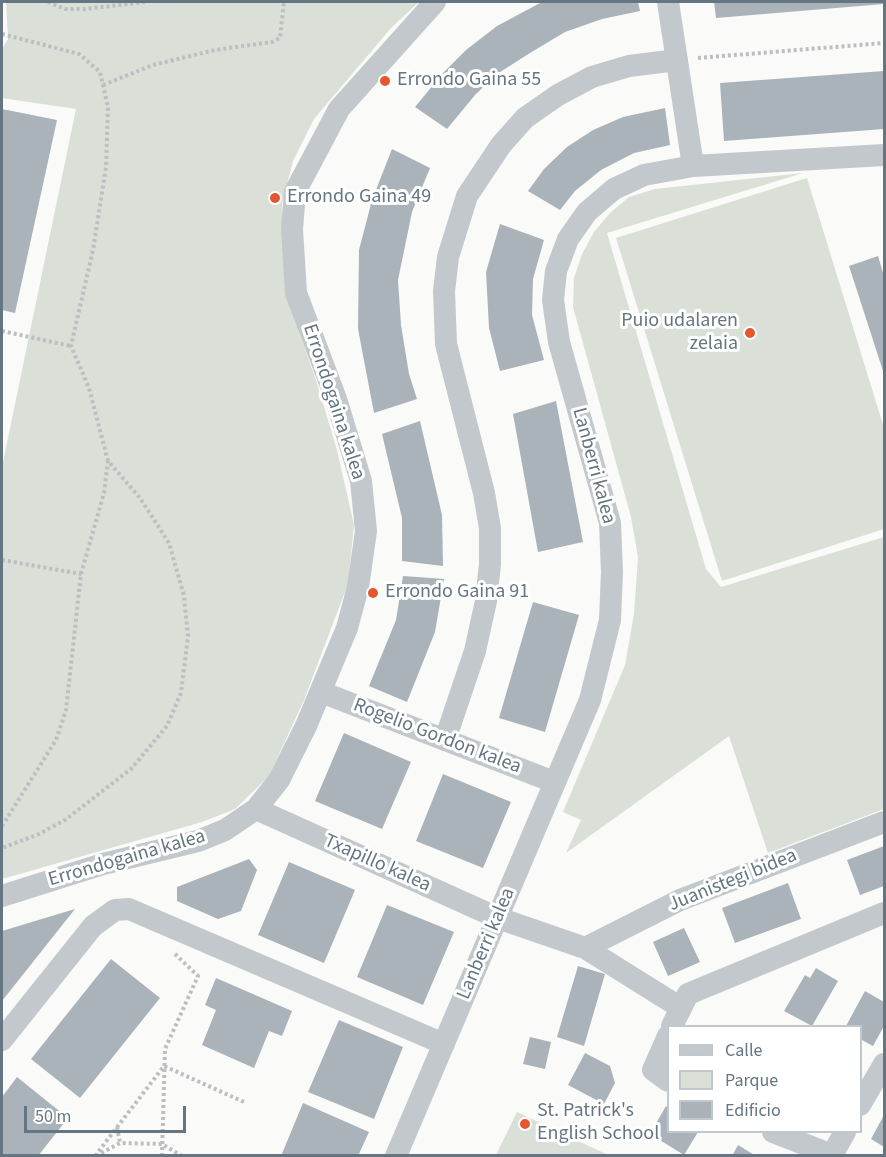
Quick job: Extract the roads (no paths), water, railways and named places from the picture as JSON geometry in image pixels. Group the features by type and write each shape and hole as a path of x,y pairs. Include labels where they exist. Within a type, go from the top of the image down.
{"street":[{"name":"Errondogaina kalea","path":"2,896 102,864 198,841 225,830 256,809 279,780 321,692 347,628 358,587 366,531 360,481 336,399 296,293 292,229 295,192 339,109 435,2"},
{"path":"668,2 693,166"},
{"path":"445,740 475,651 486,601 490,564 490,528 484,493 446,344 444,291 448,257 467,196 501,145 525,118 558,95 592,77 629,66 677,60"},
{"name":"Lanberri kalea","path":"398,1154 590,700 610,620 612,572 610,523 559,342 553,300 556,271 568,239 587,212 614,189 644,175 693,166 885,155"},
{"name":"Rogelio Gordon kalea","path":"321,692 554,782"},
{"name":"Txapillo kalea","path":"256,809 498,918"},
{"name":"Juanistegi bidea","path":"585,948 680,900 885,822"},
{"path":"2,1040 93,926 104,915 115,910 129,909 444,1044"},
{"path":"498,918 585,948 677,1017 688,994 885,913"},
{"path":"667,1040 653,1070 667,1080"},
{"path":"862,1103 885,1064"},
{"path":"778,1133 832,1155 844,1133"}],"place":[{"name":"Errondo Gaina 55","path":"385,81"},
{"name":"Errondo Gaina 49","path":"275,198"},
{"name":"Puio udalaren zelaia","path":"750,333"},
{"name":"Errondo Gaina 91","path":"373,593"},
{"name":"St. Patrick's English School","path":"525,1124"}]}
